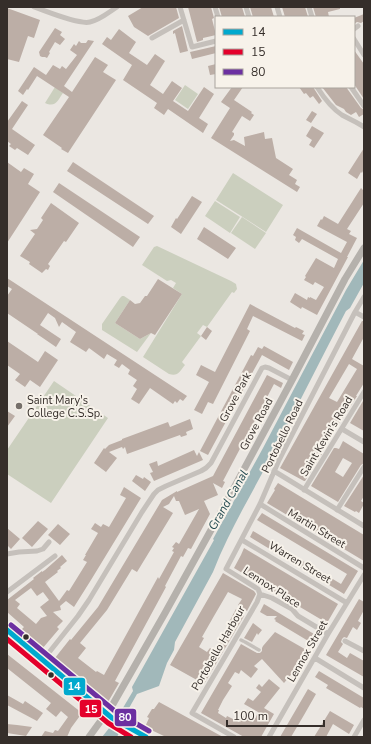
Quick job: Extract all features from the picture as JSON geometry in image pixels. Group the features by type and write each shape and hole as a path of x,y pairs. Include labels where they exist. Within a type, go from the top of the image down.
{"main road":[{"name":"Grove Road","path":"89,737 109,716 113,704 222,512 345,279 364,248"},
{"path":"7,630 109,716 125,726 130,734 146,737"}],"street":[{"path":"34,7 80,23 89,23 99,19 117,7"},
{"path":"180,7 192,47 215,41"},
{"path":"152,38 184,20"},
{"path":"355,42 364,55"},
{"path":"318,88 332,107 340,114 363,124"},
{"path":"352,88 364,106"},
{"name":"Portobello Road","path":"226,569 260,504 279,460 364,297"},
{"path":"355,312 364,317"},
{"name":"Grove Park","path":"43,660 89,600 154,494 166,486 201,471 211,463 262,368 269,368 292,380"},
{"name":"Saint Kevin's Road","path":"304,490 364,392"},
{"path":"342,428 364,442"},
{"path":"337,510 364,467"},
{"path":"274,471 364,526"},
{"name":"Martin Street","path":"260,504 364,568"},
{"name":"Warren Street","path":"242,540 348,603"},
{"path":"7,554 37,551 43,549 49,542"},
{"path":"7,592 54,556"},
{"name":"Lennox Place","path":"226,569 258,588 260,594 272,598 292,609 298,616 328,634"},
{"name":"Lennox Street","path":"269,737 328,634 360,587 364,575"},
{"name":"Portobello Harbour","path":"234,737 192,713 257,602 260,594"},
{"path":"243,641 259,650"},
{"path":"345,641 364,651"},
{"path":"315,658 364,688"},
{"path":"354,737 364,720"}],"green space":[{"path":"185,85 198,94 188,109 175,100"},
{"path":"55,87 63,93 58,101 52,105 45,103"},
{"path":"233,173 283,205 266,232 216,200"},
{"path":"215,201 240,217 230,233 205,216"},
{"path":"242,217 266,233 255,249 231,233"},
{"path":"157,246 231,281 236,284 237,289 234,293 232,292 207,327 203,325 197,333 201,336 182,362 185,365 175,375 169,374 143,357 182,294 173,288 176,283 171,280 167,281 142,265 154,247"},
{"path":"122,296 130,300 115,323 140,339 151,333 137,352 102,330 102,324"},
{"path":"54,381 108,418 51,503 7,474 7,450"}],"water":[{"path":"364,260 364,283 350,308 346,311 233,527 213,572 175,642 174,650 167,663 159,686 137,694 116,731 119,733 117,737 102,737 110,727 111,728 133,691 132,687 214,540 213,539 263,448 346,290"}],"building":[{"path":"143,7 176,7 179,18 148,36 134,27 128,16"},
{"path":"188,7 211,7 214,18 212,19 215,35 203,38 203,40 197,42"},
{"path":"219,7 242,7 245,16 222,16"},
{"path":"250,7 271,7 274,16 253,16"},
{"path":"282,7 305,7 308,16 285,16"},
{"path":"313,7 340,7 340,9 328,12 329,16 316,16"},
{"path":"7,8 40,20 34,38 28,36 19,62 7,59"},
{"path":"364,14 364,21 361,23 357,22 355,23 355,18"},
{"path":"182,26 188,51 180,53 175,33 173,34 173,31"},
{"path":"55,28 62,32 60,35 65,39 60,45 55,42 47,58 42,57 40,56 39,52"},
{"path":"119,29 136,42 129,53 147,65 155,54 165,61 150,85 163,94 172,81 182,88 173,101 188,111 204,87 214,94 199,118 208,124 203,133 168,109 164,115 154,108 157,103 123,80 132,65 102,44 107,37 111,40"},
{"path":"88,40 94,41 64,86 72,92 95,57 108,65 103,72 116,80 68,153 43,135 69,97 37,76 23,95 18,91 34,67 46,75 53,65 60,69 62,66 66,69 77,55 70,50 74,44 76,46 79,41 81,43 86,43"},
{"path":"215,46 215,53 192,59 190,52"},
{"path":"355,51 364,64 364,99 355,86"},
{"path":"215,64 215,74 210,75 208,66"},
{"path":"231,88 242,88 234,100 254,115 250,121 242,116 232,132 234,135 230,141 234,140 245,146 244,137 264,132 265,139 272,138 276,158 293,169 289,175 297,180 295,184 300,187 297,192 211,138 230,108 221,102"},
{"path":"300,88 314,88 322,101 319,104 313,96 310,98 306,93 304,94"},
{"path":"323,88 347,88 364,110 364,114 359,117 356,112 351,115 336,105"},
{"path":"22,101 28,105 12,129 35,145 28,155 17,148 15,150 9,146 11,144 7,141 7,122"},
{"path":"312,111 317,114 311,123 306,120"},
{"path":"312,126 324,133 314,148 309,145 312,140 306,136"},
{"path":"364,148 364,169 357,179 348,173"},
{"path":"7,162 21,172 24,168 34,174 28,184 40,192 7,243"},
{"path":"73,162 154,216 148,224 67,171"},
{"path":"59,183 140,237 133,247 53,192"},
{"path":"361,188 364,191 364,203 347,229 351,231 349,234 357,238 348,257 317,315 302,307 301,309 290,302 295,293 307,300 308,297 310,297 316,300 324,287 315,282 313,285 304,280 316,258 334,268 338,259 302,239 299,243 295,240 296,237 293,235 297,228 341,253 347,242 317,226 324,216 338,224"},
{"path":"192,196 202,202 181,234 171,227"},
{"path":"51,203 79,223 48,264 50,266 48,270 46,269 42,273 29,264 30,262 20,256 35,234 30,230 37,229 43,220 41,218"},
{"path":"204,227 236,248 228,259 197,239"},
{"path":"7,278 187,396 183,401 180,399 177,403 175,401 173,404 150,388 139,404 131,399 137,389 133,386 137,380 128,374 130,370 122,364 119,368 114,365 117,360 107,354 104,359 89,348 86,352 70,342 76,332 62,322 59,327 55,318 48,313 40,325 61,339 56,347 7,313 7,296 12,289 7,286"},
{"path":"158,279 182,294 155,335 151,333 140,339 115,323 130,300 135,304 140,303 145,296 147,296"},
{"path":"250,304 295,328 296,327 304,331 302,334 305,335 302,341 253,316 247,329 250,331 213,404 208,402 202,414 194,410 209,382 196,375 201,365 215,372"},
{"path":"362,321 364,321 364,337 352,359 364,366 364,383 357,396 342,418 305,481 280,468","holes":["349,364 357,369 337,402 329,398"]},
{"path":"207,327 212,331 206,340 201,336"},
{"path":"7,341 38,362 45,351 58,360 40,387 30,380 25,387 15,380 20,374 7,365"},
{"path":"264,346 293,362 289,370 262,355 208,455 200,451 251,355 253,356 258,347 262,349"},
{"path":"267,375 283,383 281,388 274,384 223,481 225,482 222,488 213,483 218,495 204,501 210,514 191,549 188,548 183,557 181,556 165,586 166,587 115,681 119,683 108,702 104,702 94,694 96,692 86,684 85,686 55,658 98,607 162,500 177,491 213,476","holes":["174,496 176,501 179,501 185,515 199,509 179,544 176,542 172,547 174,548 172,551 174,552 159,579 158,577 104,675 97,671 96,672 78,658 86,648 80,643 107,610 132,569 137,572 173,513 163,507 169,504"]},
{"path":"364,401 364,431 350,423"},
{"path":"7,411 15,416 7,427"},
{"path":"190,419 193,429 186,432 187,435 181,437 180,435 127,454 125,447 123,449 122,447 109,452 117,458 106,472 94,463 104,448 105,449 109,445 122,439 168,422 170,427"},
{"path":"343,441 364,454 364,463 361,465 338,502 311,486 334,448 339,449","holes":["343,458 352,463 343,477 335,472"]},
{"path":"194,450 197,456 199,452 203,460 154,481 150,473 153,472 149,464 157,461 158,466"},
{"path":"136,475 143,479 144,477 151,482 145,491 132,481"},
{"path":"364,475 364,496 361,501 364,504 359,513 344,506"},
{"path":"278,483 364,535 364,561 267,503"},
{"path":"124,487 141,498 74,607 66,601 60,606 61,610 53,612 63,621 57,627 59,629 42,649 21,630 24,627 7,612 7,600 62,555 67,561 60,567 61,568 57,571 58,572 45,582 59,601 67,590 69,591 87,562 83,560 98,533 91,529 95,523 101,527 103,524 109,527 126,498 120,495","holes":["31,588 37,596 43,592 49,600 40,607 47,616 41,618 36,624 17,608 20,604 15,600"]},
{"path":"262,513 358,571 344,594 250,537 253,531 341,584 347,574 257,520"},
{"path":"38,521 48,529 32,547 22,538"},
{"path":"58,524 70,534 60,545 48,535"},
{"path":"7,528 20,539 11,549 7,545"},
{"path":"244,548 338,604 327,623 234,568"},
{"path":"223,573 254,591 256,594 247,611 238,605 242,599 228,592 214,616 202,637 204,638 199,647 207,652 210,648 215,651 230,625 228,624 236,609 244,616 204,684 170,665"},
{"path":"359,599 364,602 364,610 358,621 361,623 357,630 353,627 347,638 344,637 342,639 341,642 343,644 338,652 347,658 350,653 364,661 364,677 326,655"},
{"path":"264,604 319,637 315,645 275,621 276,620 274,619 277,616 267,616 260,612"},
{"path":"253,623 262,630 258,635 257,633 252,642 244,638"},
{"path":"275,632 310,652 307,658 306,657 284,683 262,659 254,666 258,669 251,678 241,670 239,674 235,672 228,683 232,686 218,710 218,713 226,718 227,716 239,722 243,716 253,722 258,712 244,704 248,698 253,701 261,692 256,688 259,684 262,687 269,679 280,688 264,708 274,714 261,737 244,737 201,713 241,644 257,653 260,653 263,646"},
{"path":"7,654 82,713 71,728 67,737 41,737 45,731 53,733 55,730 58,731 68,717 61,711 56,717 46,709 51,703 7,668"},
{"path":"319,671 364,698 364,709 326,688 328,685 315,677"},
{"path":"308,689 316,694 304,715 291,737 280,737"},
{"path":"7,695 23,704 25,701 43,713 37,721 7,705"},
{"path":"159,702 223,737 166,737 145,727 149,718 147,717"},
{"path":"330,711 354,725 349,734 333,724 326,737 314,737"},
{"path":"7,724 32,727 26,736 7,733"}],"transit line":[{"name":"80","path":"11,625 116,712 149,731"},
{"name":"14","path":"7,630 112,718 146,737"},
{"name":"15","path":"7,639 108,723 131,737"}],"place":[{"name":"Saint Mary's College C.S.Sp.","path":"19,406"}],"water label":[{"name":"Grand Canal","path":"228,500"}]}
